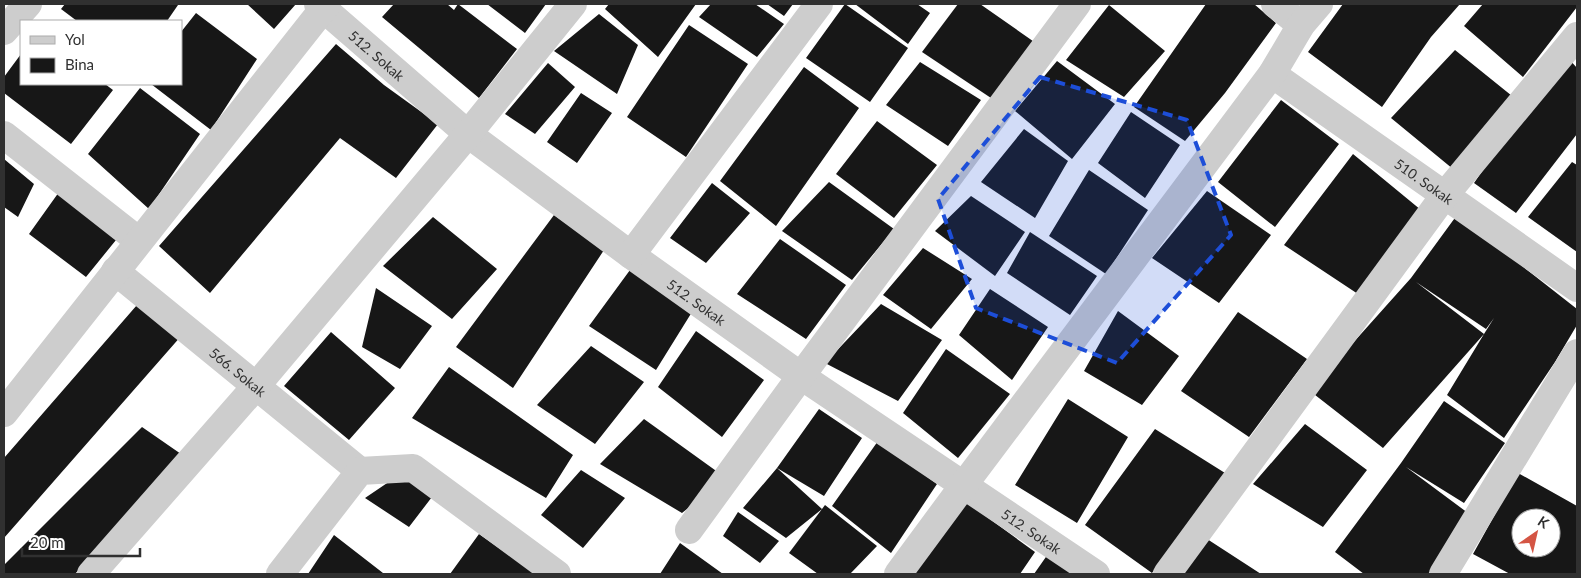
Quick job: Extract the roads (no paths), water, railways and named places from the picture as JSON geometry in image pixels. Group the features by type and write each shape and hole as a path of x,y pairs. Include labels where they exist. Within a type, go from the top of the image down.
{"street":[{"path":"4,32 28,4"},
{"path":"92,574 257,386 468,134 573,4"},
{"path":"631,255 819,4"},
{"path":"689,530 800,376 1077,4"},
{"path":"1275,4 1301,25"},
{"path":"898,574 1272,74 1301,25 1319,4"},
{"path":"4,413 323,5"},
{"name":"512. Sokak","path":"323,5 468,134 631,255 800,376 1096,574"},
{"path":"1167,574 1444,196 1577,36"},
{"name":"510. Sokak","path":"1272,74 1577,288"},
{"path":"4,135 139,241"},
{"name":"566. Sokak","path":"115,271 360,471"},
{"path":"1443,574 1577,353"},
{"path":"280,574 360,471 413,468 557,574"}]}
